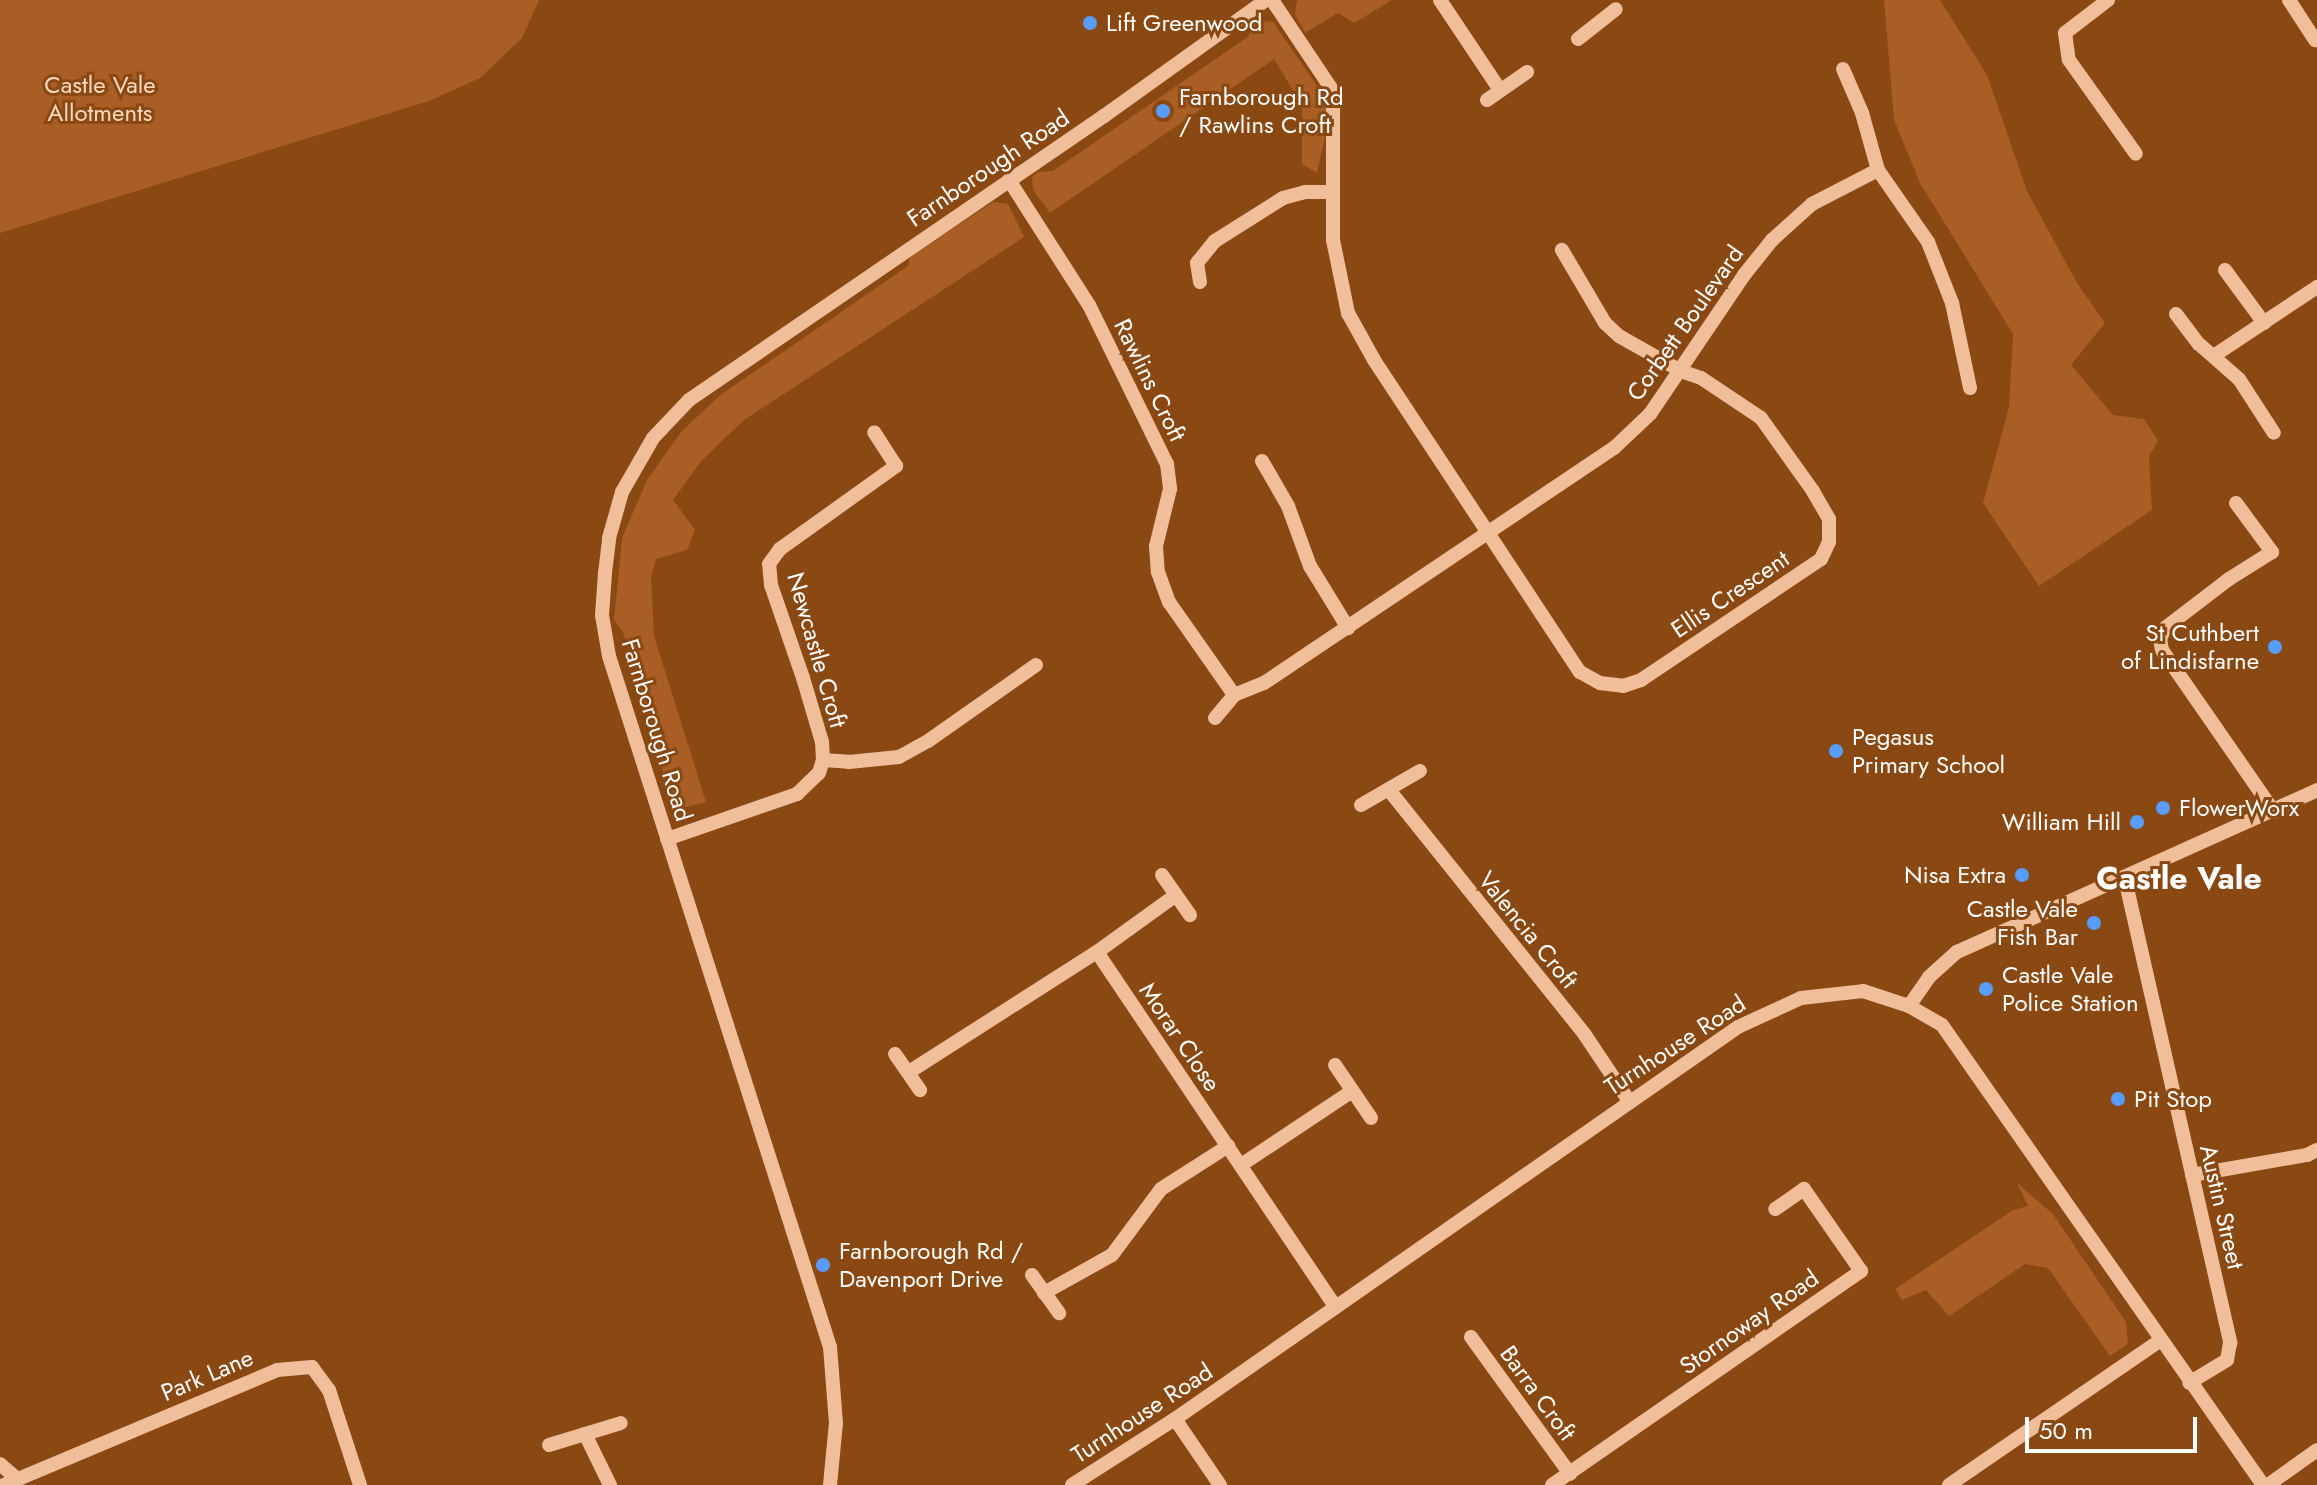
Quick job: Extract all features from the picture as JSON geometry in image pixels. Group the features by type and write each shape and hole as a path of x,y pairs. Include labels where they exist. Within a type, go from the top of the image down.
{"street":[{"name":"Farnborough Road","path":"830,1485 836,1423 830,1347 609,656 602,615 609,538 622,492 653,438 689,400 1266,0"},
{"path":"1272,0 1333,91 1336,116 1331,192 1339,278 1348,313 1368,335 1374,360 1490,533"},
{"path":"1440,0 1500,90"},
{"path":"1578,39 1612,12 1600,0"},
{"path":"2108,0 2065,33 2069,60 2136,154"},
{"path":"2289,0 2315,40"},
{"path":"2075,3 2085,15"},
{"path":"1843,69 1862,113 1878,170 1928,242 1952,303 1970,388"},
{"path":"1487,100 1527,72"},
{"name":"Corbett Boulevard","path":"1234,695 1264,683 1614,448 1650,414 1729,297 1772,240 1812,204 1878,170"},
{"name":"Rawlins Croft","path":"1009,180 1089,305 1167,464 1170,489 1156,546 1158,572 1169,602 1234,695"},
{"path":"1200,282 1197,263 1215,241 1283,198 1306,192 1331,192"},
{"path":"1562,250 1605,323 1619,336 1681,371"},
{"path":"2225,270 2264,323"},
{"path":"2215,355 2317,287"},
{"path":"2176,314 2199,344 2239,379 2274,433"},
{"name":"Ellis Crescent","path":"1490,533 1580,672 1600,683 1623,686 1641,680 1821,559 1829,542 1829,519 1761,418 1701,378 1681,371"},
{"name":"Newcastle Croft","path":"823,760 822,742 771,585 769,564 780,549 896,466 874,432"},
{"path":"1262,461 1288,506 1310,566 1348,628"},
{"path":"2236,503 2272,552 2229,579 2165,628 2160,639 2162,650 2274,812"},
{"path":"667,839 797,794 819,773 823,760 849,762 899,757 928,741 1036,665"},
{"path":"1215,718 1234,695"},
{"path":"1361,805 1420,771"},
{"name":"Valencia Croft","path":"1389,790 1585,1035 1629,1101"},
{"path":"1909,1006 1929,977 1957,952 2274,812 2317,790"},
{"path":"1162,875 1190,915"},
{"name":"Austin Street","path":"2125,879 2230,1343 2227,1360 2189,1383"},
{"path":"909,1072 1097,952 1176,895"},
{"name":"Morar Close","path":"1097,952 1336,1307"},
{"name":"Turnhouse Road","path":"1072,1485 1175,1419 1738,1027 1801,998 1863,991 1909,1006 1942,1025 2159,1341 2265,1485"},
{"path":"895,1054 920,1090"},
{"path":"1335,1065 1371,1118"},
{"path":"1241,1165 1351,1092"},
{"path":"1044,1293 1112,1255 1161,1189 1228,1146"},
{"path":"2192,1175 2307,1155 2317,1150"},
{"name":"Stornoway Road","path":"1552,1485 1861,1271 1804,1189 1775,1209"},
{"path":"1032,1275 1059,1313"},
{"name":"Barra Croft","path":"1471,1337 1570,1474"},
{"path":"1949,1485 2159,1341"},
{"name":"Park Lane","path":"10,1482 277,1370 312,1367 329,1390 360,1485"},
{"path":"1175,1419 1220,1485"},
{"path":"549,1445 621,1423"},
{"path":"585,1434 610,1485"},
{"path":"2265,1485 2317,1450"},
{"path":"0,1464 10,1482"}],"green space":[{"name":"Castle Vale Allotments","path":"0,0 539,0 522,38 480,78 429,101 0,233"},
{"path":"1297,0 1392,0 1354,23 1338,13 1305,33 1295,14"},
{"path":"1884,0 1940,0 1987,75 2027,191 2077,283 2105,323 2071,365 2113,415 2144,419 2158,441 2149,456 2152,510 2039,586 1983,503 2009,407 2013,334 1920,183 1894,120"},
{"path":"1273,22 1322,93 1329,119 1317,173 1302,164 1302,105 1274,59 1050,213 1033,190 1032,177 1038,172 1053,171 1249,36 1252,23"},
{"path":"993,202 1008,204 1024,237 744,420 702,460 673,500 695,530 687,550 656,559 651,578 654,636 706,802 677,809 671,800 623,632 614,620 622,538 647,480 681,432 719,396 908,266 910,257"},
{"path":"2017,1183 2053,1214 2126,1322 2128,1344 2110,1356 2048,1268 2025,1264 1949,1316 1926,1290 1902,1300 1895,1289 2013,1210 2028,1206"}],"place":[{"name":"Lift Greenwood","path":"1090,23"},
{"name":"Farnborough Rd / Rawlins Croft","path":"1163,111"},
{"name":"St Cuthbert of Lindisfarne","path":"2275,647"},
{"name":"Pegasus Primary School","path":"1836,751"},
{"name":"FlowerWorx","path":"2163,808"},
{"name":"William Hill","path":"2137,822"},
{"name":"Nisa Extra","path":"2022,875"},
{"name":"Castle Vale Fish Bar","path":"2094,923"},
{"name":"Castle Vale Police Station","path":"1986,989"},
{"name":"Pit Stop","path":"2118,1099"},
{"name":"Farnborough Rd / Davenport Drive","path":"823,1265"}],"district":[{"name":"Castle Vale","path":"2179,878"}]}
